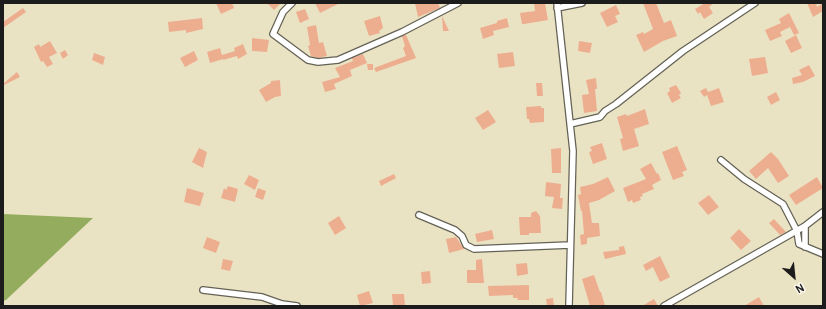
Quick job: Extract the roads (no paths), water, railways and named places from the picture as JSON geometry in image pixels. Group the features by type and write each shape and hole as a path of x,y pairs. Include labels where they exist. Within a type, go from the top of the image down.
{"street":[{"path":"292,3 283,12 274,34 308,60 318,62 338,60 402,32 458,3"},
{"path":"569,306 573,151 557,5 582,3"},
{"path":"570,124 600,117 605,111 683,51 755,3"},
{"path":"722,160 744,179 783,204 797,231 799,244 823,254"},
{"path":"664,306 797,231 823,212"},
{"path":"420,215 455,230 462,236 466,245 474,249 570,246"},
{"path":"805,226 805,247"},
{"path":"203,290 262,297 282,304 297,306"}]}
